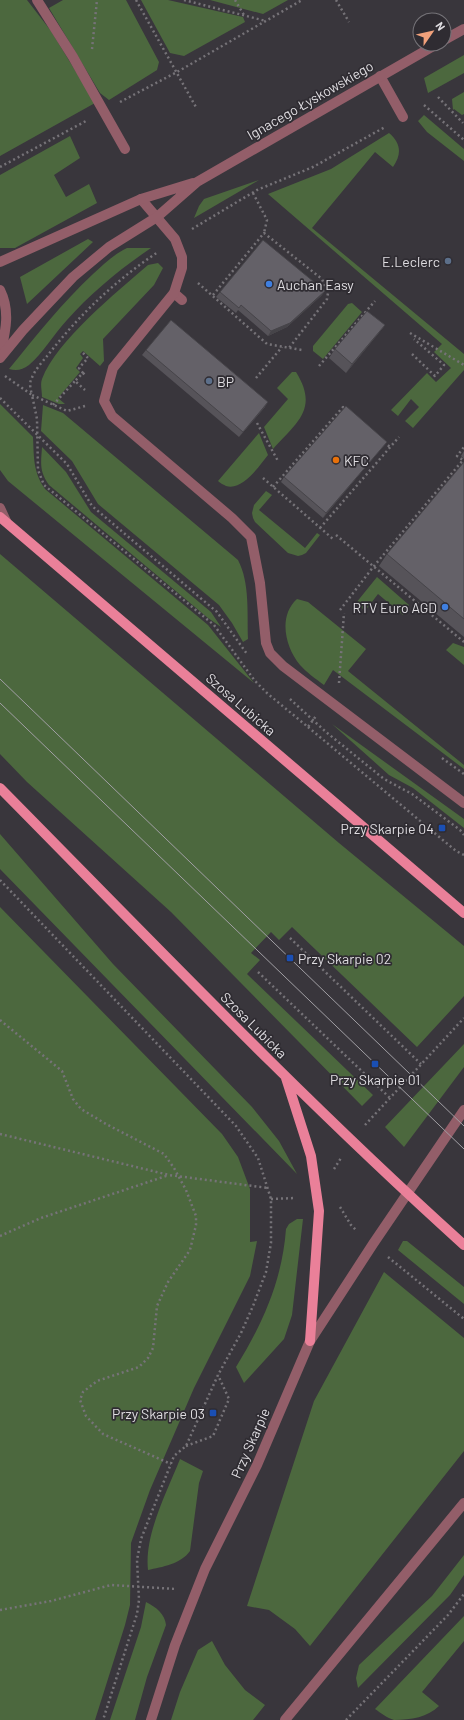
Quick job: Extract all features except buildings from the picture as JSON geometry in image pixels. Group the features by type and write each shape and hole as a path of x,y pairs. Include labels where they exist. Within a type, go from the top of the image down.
{"main road":[{"name":"Szosa Lubicka","path":"3,519 464,912"},
{"name":"Szosa Lubicka","path":"0,788 286,1077 406,1193 464,1245"},
{"path":"286,1077 311,1156 319,1211 310,1341"}],"street":[{"path":"37,0 88,83 125,149"},
{"path":"452,36 464,29"},
{"name":"Ignacego Łyskowskiego","path":"0,357 23,330 73,277 109,247 157,217 197,182 423,52"},
{"path":"380,76 403,117"},
{"name":"Ignacego Łyskowskiego","path":"0,262 141,199 197,182"},
{"path":"141,199 175,240 182,257 178,296 113,368 101,401 112,416 232,518 251,537 260,583 266,643 270,654 282,666 464,803"},
{"path":"0,290 7,308 7,318 0,357"},
{"path":"0,508 3,519"},
{"name":"Przy Skarpie","path":"151,1720 175,1645 205,1569 257,1465 310,1341 406,1193 464,1110"},
{"path":"285,1720 464,1504"}],"path":[{"path":"88,83 97,0"},
{"path":"136,0 196,108"},
{"path":"184,0 266,21"},
{"path":"235,0 244,16"},
{"path":"0,167 177,72 302,0"},
{"path":"336,0 349,22"},
{"path":"438,97 463,123"},
{"path":"424,105 464,140"},
{"path":"403,117 313,167 253,193 175,240 135,267 95,303 59,341 36,369 30,381 37,419 38,470 44,485 214,625 255,680 268,694 456,852 464,855"},
{"path":"213,295 264,233 266,220 253,193"},
{"path":"264,233 322,279 328,293 327,299 289,348"},
{"path":"198,282 267,344 302,350"},
{"path":"319,366 375,301"},
{"path":"410,333 464,365"},
{"path":"412,354 435,376 444,365 414,339"},
{"path":"256,378 282,346"},
{"path":"83,353 88,358 78,368 86,376"},
{"path":"53,405 83,373"},
{"path":"5,376 32,395 67,411 101,401"},
{"path":"75,381 101,401"},
{"path":"0,398 66,464 92,506 217,612 248,657"},
{"path":"273,487 343,407 349,412"},
{"path":"257,423 278,461"},
{"path":"378,437 390,447"},
{"path":"320,528 399,437"},
{"path":"340,610 374,566 463,460 457,456 464,446"},
{"path":"263,478 333,539"},
{"path":"336,535 464,642"},
{"path":"308,727 339,686 344,613"},
{"path":"285,695 384,779 412,794 456,826 464,835"},
{"path":"439,756 464,774"},
{"path":"0,880 236,1126 258,1158 268,1188 271,1199 272,1243 266,1272 241,1332 218,1375 186,1446"},
{"path":"290,938 421,1064"},
{"path":"258,972 390,1098"},
{"path":"371,1118 464,1018"},
{"path":"0,1020 62,1071 73,1099 81,1109 106,1124 164,1154 179,1176 186,1190 196,1216 196,1225 190,1250 168,1282 157,1306 153,1348 148,1358 139,1367 97,1381 83,1392 80,1400 86,1416 103,1434 171,1464"},
{"path":"0,1134 169,1175 268,1188"},
{"path":"0,1236 42,1218 169,1175"},
{"path":"271,1199 299,1198"},
{"path":"389,1258 464,1320"},
{"path":"103,1720 137,1614 139,1600 138,1560 141,1539 174,1456 186,1446 212,1436 229,1399 218,1375"},
{"path":"0,1610 51,1601 111,1585 197,1590"},
{"path":"346,1720 448,1614 464,1594"}],"green space":[{"path":"0,0 27,0 51,31 95,103 0,156"},
{"path":"63,0 126,0 159,62 157,70 109,100 100,93 49,8"},
{"path":"141,0 168,0 243,17 245,22 184,56 170,53"},
{"path":"210,0 288,0 263,14"},
{"path":"464,55 464,73 428,93 424,78"},
{"path":"464,92 464,114 462,115 454,109 453,110 452,99"},
{"path":"424,115 464,149 464,161 427,132 418,121"},
{"path":"389,133 396,141 399,149 398,158 393,167 375,152 312,228 464,354 464,370 413,428 405,421 419,407 411,399 398,416 391,410 427,373 436,382 451,368 434,352 442,344 268,194 331,169"},
{"path":"70,136 80,158 54,175 66,197 89,184 97,203 15,248 0,248 0,175"},
{"path":"259,180 194,218 204,199"},
{"path":"88,239 93,242 27,304 20,277"},
{"path":"127,248 151,248 128,264 86,300 29,365 19,370 9,369 71,296 109,260"},
{"path":"158,263 163,268 154,285 103,339 104,361 100,366 83,351 80,354 83,358 76,368 80,372 58,398 65,404 59,404 42,397 42,379 50,364 74,333 148,265"},
{"path":"352,303 362,312 323,359 313,351 313,346 348,304"},
{"path":"292,372 296,372 303,385 305,406 297,423 273,449 264,427 288,399 277,388"},
{"path":"0,404 33,437 36,470 45,489 208,625 254,683 8,481 0,470"},
{"path":"43,405 63,413 238,560 242,569 246,588 248,639 243,642 219,605 98,504 72,461 41,431"},
{"path":"259,433 268,455 260,465 250,476 238,485 232,487 226,486 219,482 218,481"},
{"path":"42,447 66,472 91,512 211,612 221,627 208,618 49,485 42,471"},
{"path":"266,491 272,495 259,510 305,548 317,533 320,535 306,553 298,556 288,553 255,522 252,513 254,505"},
{"path":"0,554 339,843 464,946 464,996 417,1047 292,927 279,940 271,932 251,953 260,960 247,974 373,1095 362,1106 171,912 27,782 0,754"},
{"path":"377,577 409,605 403,615 378,594 365,611 356,603"},
{"path":"297,599 308,602 366,649 348,671 464,765 464,769 333,670 324,685 302,668 295,658 287,641 286,632 287,614"},
{"path":"453,643 464,647 464,665 446,650"},
{"path":"332,724 464,819 464,828 413,788 389,775"},
{"path":"0,834 113,964 252,1107 279,1141 297,1174 0,869"},
{"path":"0,907 222,1134 238,1157 250,1189 250,1242 257,1241 250,1276 194,1388 150,1490 131,1543 130,1605 95,1720 0,1720"},
{"path":"464,1044 464,1067 404,1147 385,1127"},
{"path":"297,1219 303,1219 292,1315 284,1339 244,1383 236,1367 255,1334 270,1301 276,1284 284,1248 286,1229 289,1224"},
{"path":"403,1241 407,1241 464,1287 464,1304 398,1250"},
{"path":"384,1272 464,1338 464,1451 310,1646 295,1629 269,1610 247,1606 314,1401"},
{"path":"180,1459 203,1471 199,1483 190,1551 182,1559 176,1562 148,1570 149,1543 153,1528 163,1499"},
{"path":"464,1555 464,1575 450,1595 358,1688 356,1678 359,1665 432,1596"},
{"path":"146,1602 159,1611 164,1617 166,1625 147,1677 135,1720 110,1720 141,1627"},
{"path":"464,1616 464,1641 422,1692 439,1706 430,1713 400,1720 391,1719 375,1709"},
{"path":"212,1641 225,1665 245,1690 265,1705 253,1720 171,1720 180,1692 198,1650"}],"tram line":[{"path":"0,679 464,1126"},
{"path":"0,703 464,1149"}],"place":[{"name":"E.Leclerc","path":"448,261"},
{"name":"Auchan Easy","path":"269,284"},
{"name":"BP","path":"209,381"},
{"name":"KFC","path":"336,460"},
{"name":"RTV Euro AGD","path":"445,607"},
{"name":"Przy Skarpie 04","path":"442,828"},
{"name":"Przy Skarpie 02","path":"290,958"},
{"name":"Przy Skarpie 01","path":"375,1064"},
{"name":"Przy Skarpie 03","path":"213,1413"}]}
